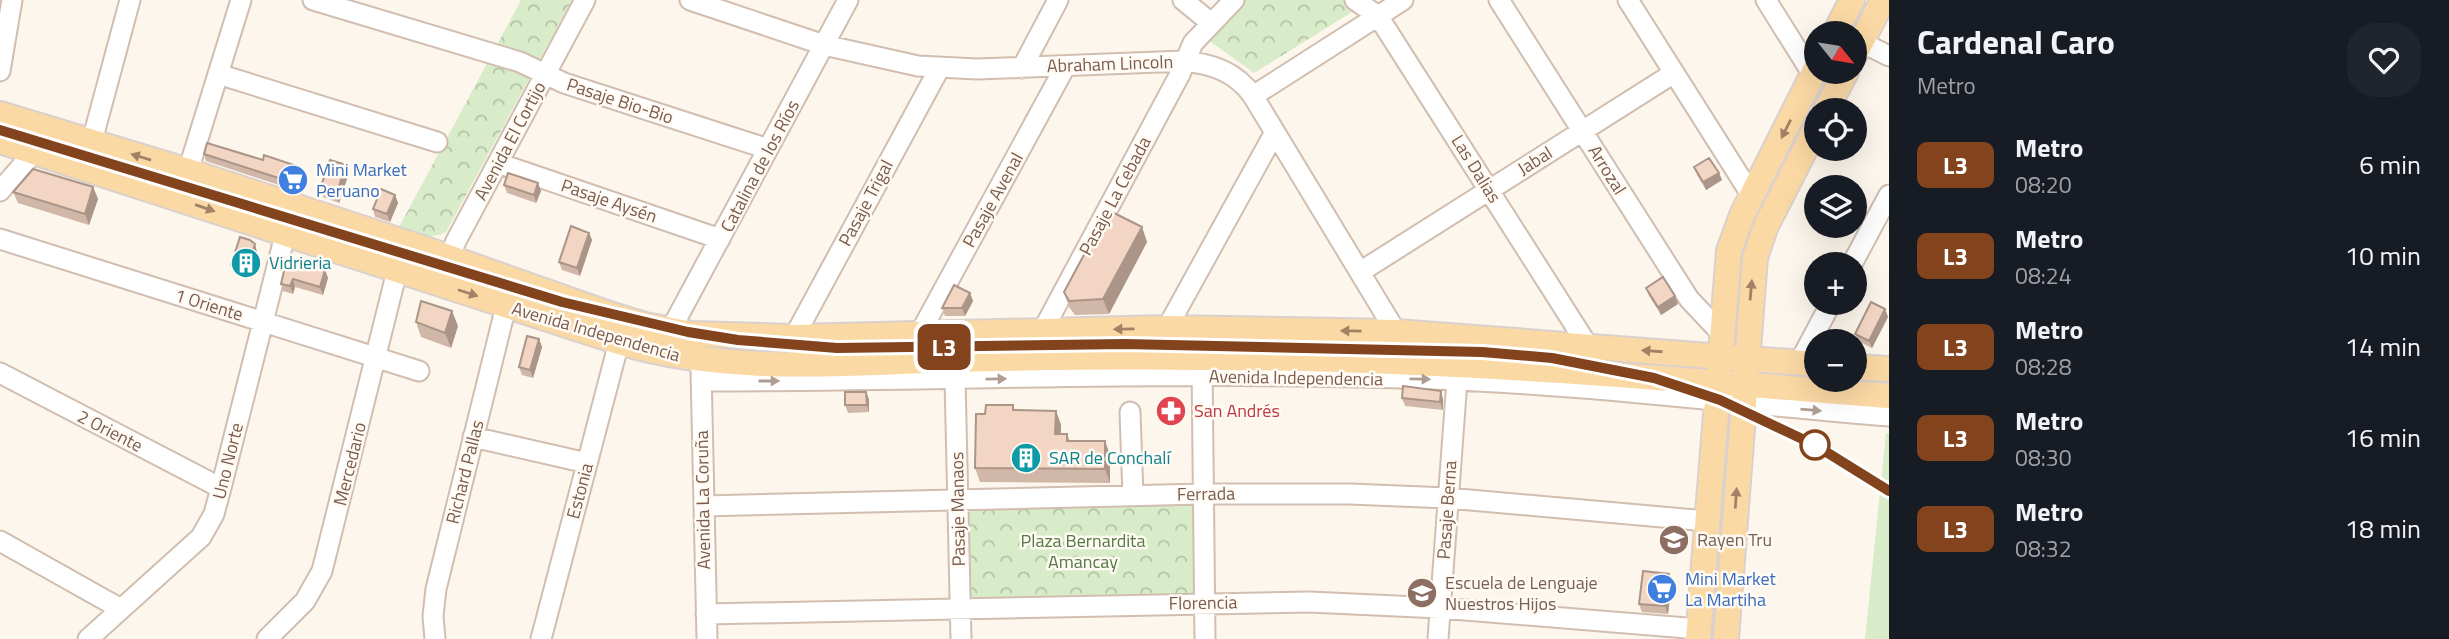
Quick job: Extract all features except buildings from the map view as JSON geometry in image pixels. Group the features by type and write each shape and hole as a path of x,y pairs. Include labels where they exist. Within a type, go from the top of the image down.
{"main road":[{"path":"1841,21 1852,0"},
{"path":"1867,31 1883,0"},
{"path":"1698,634 1729,251 1752,196 1808,84"},
{"name":"Avenida Independencia","path":"0,114 188,171 612,315 670,331 714,336 794,337 1167,328 1396,332 1588,346 1721,345 1746,358 1804,364"},
{"name":"Avenida Independencia","path":"0,141 648,351 701,371 950,360 1202,367 1456,364 1744,394 1889,396"},
{"path":"1726,639 1752,276 1759,241 1804,152"},
{"path":"1867,367 1888,367"},
{"path":"1705,546 1719,555 1733,548"}],"street":[{"path":"0,71 12,0"},
{"path":"92,141 130,0"},
{"path":"188,171 241,0"},
{"name":"Pasaje Bio-Bio","path":"313,0 520,62 564,83 768,149"},
{"name":"Avenida El Cortijo","path":"438,284 498,163 585,0"},
{"name":"Abraham Lincoln","path":"690,0 824,45 899,63 939,69 1065,67 1184,61 1209,65 1228,72 1253,96 1396,332"},
{"name":"Catalina de los Ríos","path":"670,331 848,0"},
{"path":"1022,68 1058,0"},
{"path":"1184,0 1212,23"},
{"name":"Pasaje La Cebada","path":"1043,330 1180,74 1193,43 1234,0"},
{"name":"Las Dalias","path":"1355,0 1378,16 1588,346"},
{"path":"1253,96 1403,0"},
{"name":"Arrozal","path":"1499,0 1721,345"},
{"path":"1628,0 1752,196"},
{"path":"1766,0 1804,55"},
{"path":"1867,50 1889,56"},
{"name":"Pasaje Avenal","path":"920,333 1065,67"},
{"name":"Pasaje Trigal","path":"794,337 939,69"},
{"name":"Jabal","path":"1360,272 1674,73"},
{"path":"218,74 438,142"},
{"path":"1167,328 1275,132"},
{"path":"0,191 35,151"},
{"name":"Pasaje Aysén","path":"498,163 720,239"},
{"path":"1858,252 1889,195"},
{"name":"Uno Norte","path":"88,639 201,537 214,514 285,234"},
{"name":"1 Oriente","path":"0,239 419,370"},
{"name":"Mercedario","path":"267,639 305,601 323,572 397,271"},
{"name":"Richard Pallas","path":"435,639 433,616 436,589 506,306"},
{"name":"Estonia","path":"541,639 619,342"},
{"path":"1202,367 1205,639"},
{"name":"Avenida Independencia","path":"701,371 955,379 1202,367 1717,392"},
{"name":"Avenida La Coruña","path":"701,371 707,639"},
{"name":"2 Oriente","path":"0,373 221,488"},
{"name":"Pasaje Manaos","path":"955,379 961,639"},
{"name":"Pasaje Berna","path":"1438,639 1457,380"},
{"name":"Avenida Independencia","path":"1744,394 1889,416"},
{"path":"1130,412 1133,496"},
{"path":"473,437 587,463"},
{"name":"Ferrada","path":"704,506 958,500 1011,492 1133,496 1350,494 1448,498 1707,521"},
{"path":"0,541 121,609"},
{"name":"Florencia","path":"706,614 1309,602 1440,608 1698,634"}],"green space":[{"path":"521,0 572,0 446,232 428,236 398,229"},
{"path":"1244,0 1347,0 1352,12 1254,73 1211,42 1211,34"},
{"path":"1886,433 1889,434 1889,639 1865,639"},
{"name":"Plaza Bernardita Amancay","path":"1195,502 1197,596 971,601 969,506"}],"metro line":[{"name":"L3","path":"0,130 562,302 688,332 738,340 837,348 1125,344 1482,352 1552,358 1654,378 1720,400 1815,445 1889,491"}],"place":[{"name":"Mini Market Peruano","path":"293,180"},
{"name":"Vidrieria","path":"246,263"},
{"name":"San Andrés","path":"1171,411"},
{"name":"SAR de Conchalí","path":"1026,458"},
{"name":"Rayen Tru","path":"1674,540"},
{"name":"Mini Market La Martiha","path":"1662,589"},
{"name":"Escuela de Lenguaje Nuestros Hijos","path":"1422,593"}]}
